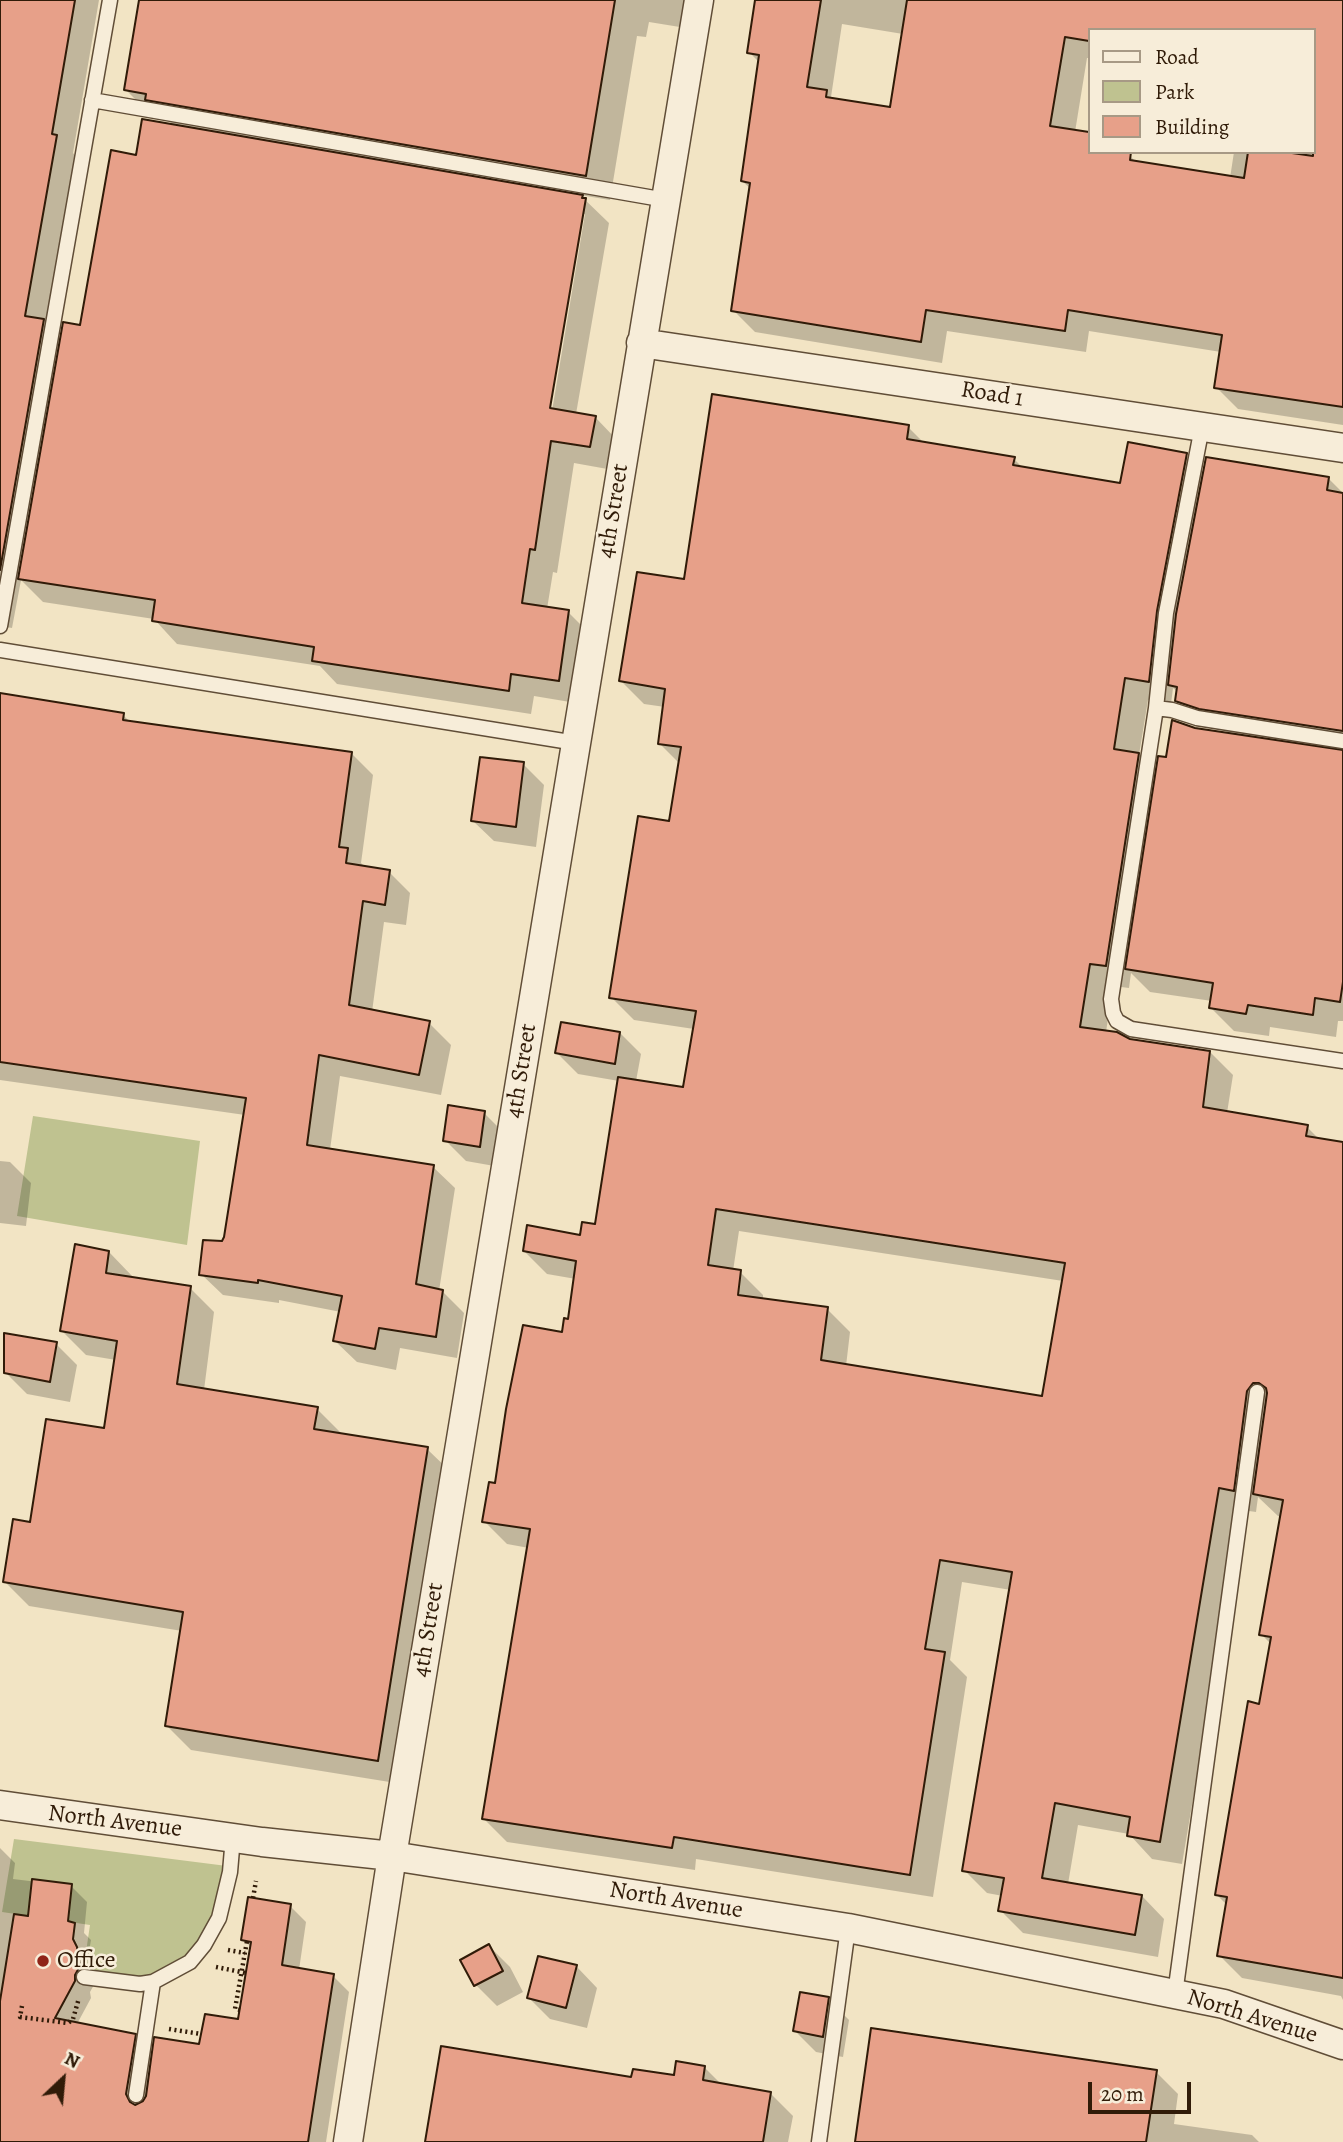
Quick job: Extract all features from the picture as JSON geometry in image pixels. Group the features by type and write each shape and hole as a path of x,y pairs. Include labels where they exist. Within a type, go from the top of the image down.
{"street":[{"name":"4th Street","path":"348,2142 392,1856 699,0"},
{"name":"Road 1","path":"641,343 1343,448"},
{"name":"North Avenue","path":"0,1805 392,1856 848,1928 1224,2004 1343,2045"}],"lane":[{"path":"0,626 110,0"},
{"path":"92,100 666,200"},
{"path":"1202,427 1166,613 1156,708 1111,999 1113,1013 1117,1021 1131,1029 1343,1061"},
{"path":"0,650 576,743"},
{"path":"1156,708 1196,718 1343,741"},
{"path":"1175,1994 1257,1392"},
{"path":"85,1977 141,1984 153,1982 190,1962 204,1945 219,1918 230,1872 233,1837"},
{"path":"819,2142 848,1928"},
{"path":"136,2095 153,1982"}],"path":[{"path":"240,2010 235,2010 239,2000 247,1941"},
{"path":"22,2006 20,2017 68,2023 73,2019 85,1977"},
{"path":"49,2029 51,2022"},
{"path":"147,2026 201,2034"}],"green space":[{"path":"33,1116 200,1141 187,1245 17,1216"},
{"path":"14,1839 227,1866 216,1921 186,1961 155,1980 83,1972 90,1925 2,1912"}],"building":[{"path":"0,0 75,0 52,134 57,135 25,316 44,319 0,570"},
{"path":"139,0 615,0 586,176 145,100 146,94 124,90"},
{"path":"755,0 821,0 807,87 827,90 826,97 890,107 907,0 1343,0 1343,407 1214,388 1222,335 1068,310 1065,331 926,310 921,342 731,311 750,183 741,181 759,55 747,53"},
{"path":"142,119 583,195 582,198 586,198 550,408 596,416 590,447 551,441 535,550 530,549 522,603 569,610 559,681 511,674 509,691 312,661 314,647 152,621 155,600 18,579 63,322 80,325 111,150 136,155"},
{"path":"712,394 909,425 907,439 1015,457 1013,465 1120,483 1128,442 1187,453 1157,611 1149,682 1125,678 1114,749 1139,753 1106,966 1090,964 1080,1027 1117,1032 1130,1039 1210,1051 1203,1107 1308,1125 1306,1136 1343,1142 1343,1978 1217,1956 1227,1897 1215,1895 1248,1701 1259,1704 1271,1637 1259,1635 1283,1500 1253,1494 1267,1393 1266,1388 1259,1383 1253,1383 1247,1391 1234,1491 1219,1488 1160,1842 1127,1836 1130,1817 1055,1803 1042,1878 1142,1895 1135,1935 998,1911 1004,1878 962,1871 1012,1572 940,1560 925,1649 945,1652 910,1875 674,1837 672,1848 482,1819 530,1529 482,1522 489,1482 495,1483 523,1325 562,1332 564,1318 568,1319 576,1261 523,1251 527,1225 580,1235 582,1222 595,1224 618,1077 683,1087 696,1011 609,998 638,816 669,821 681,747 658,744 665,689 619,681 637,572 684,579","holes":["716,1209 1065,1263 1042,1396 821,1360 828,1307 738,1295 741,1270 708,1265"]},
{"path":"1206,457 1329,477 1327,490 1343,493 1343,731 1199,709 1175,701 1177,687 1168,685 1176,614"},
{"path":"0,693 124,713 123,720 352,752 339,847 348,848 346,863 390,870 385,905 363,901 349,1005 430,1021 419,1075 319,1055 307,1145 434,1165 416,1284 443,1290 436,1337 379,1328 375,1349 333,1341 342,1296 258,1280 258,1283 199,1275 203,1240 222,1241 224,1237 246,1098 0,1062"},
{"path":"1172,720 1195,728 1343,750 1343,982 1340,1002 1315,998 1313,1015 1248,1005 1246,1014 1209,1008 1213,983 1125,969 1158,756 1166,757"},
{"path":"480,757 524,762 516,827 471,821"},
{"path":"561,1022 620,1032 615,1064 555,1053"},
{"path":"448,1105 485,1111 480,1147 443,1141"},
{"path":"75,1244 109,1251 106,1273 191,1286 177,1384 318,1407 314,1429 428,1447 378,1761 165,1726 183,1612 3,1582 13,1519 30,1522 46,1419 104,1428 117,1341 60,1331"},
{"path":"4,1333 57,1342 50,1382 4,1373"},
{"path":"32,1879 72,1884 68,1921 75,1923 73,1939 80,1966 55,2018 136,2034 126,2094 135,2105 146,2096 154,2037 199,2044 205,2014 238,2019 251,1942 241,1940 248,1897 291,1904 282,1965 334,1974 308,2142 0,2142 0,2001 14,1914 28,1916"},
{"path":"489,1944 503,1971 474,1986 460,1960"},
{"path":"538,1956 577,1965 566,2008 527,1998"},
{"path":"800,1992 829,1997 823,2037 793,2031"},
{"path":"871,2028 1157,2070 1146,2142 855,2142"},
{"path":"441,2046 631,2077 633,2069 674,2075 676,2061 705,2066 703,2080 771,2092 763,2142 425,2142"}],"place":[{"name":"Office","path":"43,1961"}]}
